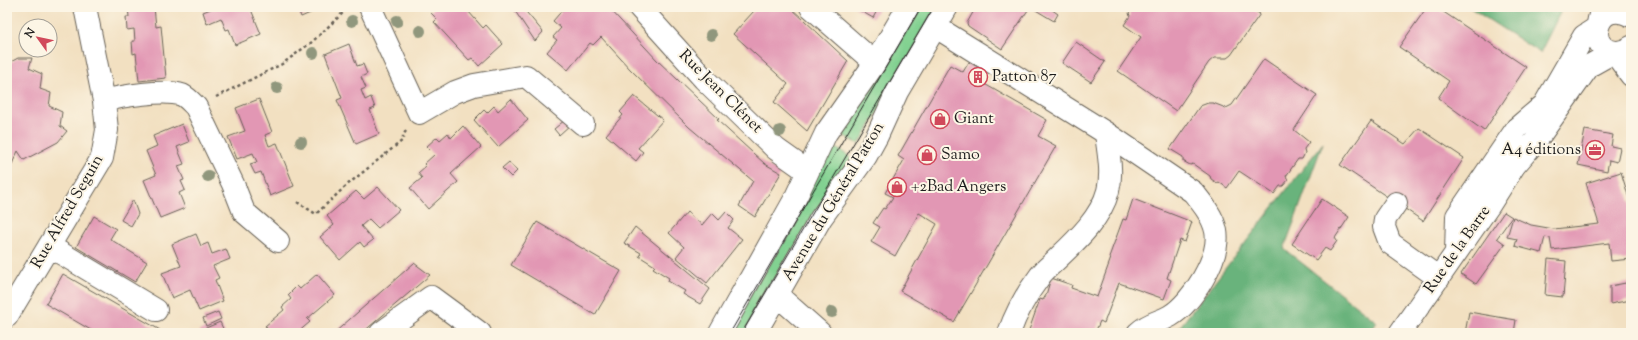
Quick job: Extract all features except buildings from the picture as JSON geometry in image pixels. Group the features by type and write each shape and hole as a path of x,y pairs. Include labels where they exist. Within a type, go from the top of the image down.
{"street":[{"name":"Rue Alfred Seguin","path":"7,316 102,158 107,130 104,101 85,7"},
{"path":"370,7 419,113 455,92 474,85 526,76 583,124"},
{"name":"Rue Jean Clénet","path":"639,7 704,79 776,149 807,171"},
{"path":"811,7 875,63"},
{"name":"Avenue du Général Patton","path":"720,333 794,201 826,133 875,63 908,7"},
{"name":"Avenue du Général Patton","path":"755,333 822,218 866,156 897,92 947,7"},
{"name":"Rue de la Barre","path":"1514,166 1527,134 1584,36 1600,17 1601,19 1611,12 1624,12 1631,16"},
{"path":"1600,17 1598,38 1600,43 1604,47 1622,50 1631,75"},
{"path":"936,27 1106,133 1193,192 1210,214 1216,231 1216,250 1206,275 1186,302 1170,316 1146,325 1138,333"},
{"name":"Rue de la Barre","path":"1400,333 1439,278 1514,166 1538,138 1589,66 1622,50"},
{"path":"104,101 119,97 170,93 183,96 190,101 196,107 233,184 244,212 278,241"},
{"path":"1456,253 1457,216 1517,128 1544,105"},
{"path":"1009,333 1026,297 1040,276 1075,242 1093,221 1102,205 1108,192 1110,174 1106,133"},
{"path":"1396,203 1385,219 1384,223 1386,234 1390,243 1439,278"},
{"path":"49,246 156,310"},
{"path":"777,295 820,333"},
{"path":"381,333 431,297 480,333"}],"path":[{"path":"210,100 282,64 312,42 350,7"},
{"path":"297,202 316,214 347,185 403,140 403,135 419,113"}],"green space":[{"path":"915,7 939,7 859,144 841,134"},
{"path":"1469,7 1563,7 1540,53"},
{"path":"1323,143 1284,249 1377,322 1370,333 1175,333"},
{"path":"832,146 851,157 749,333 723,333"}],"tram line":[{"path":"730,333 921,7"},
{"path":"742,333 934,7"}],"place":[{"name":"Patton 87","path":"978,77"},
{"name":"Giant","path":"940,119"},
{"name":"A4 éditions","path":"1595,150"},
{"name":"Samo","path":"927,155"},
{"name":"+2Bad Angers","path":"897,187"}]}
